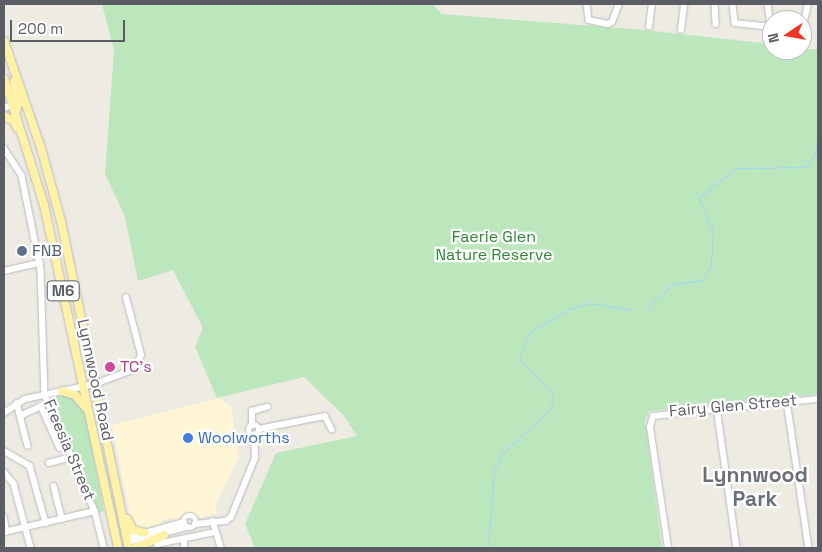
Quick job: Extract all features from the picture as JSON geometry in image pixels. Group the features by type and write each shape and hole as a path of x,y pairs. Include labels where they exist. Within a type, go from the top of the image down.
{"main road":[{"name":"Lynnwood Road","path":"4,41 44,205 114,531 117,540 124,545"},
{"path":"4,49 21,106"},
{"name":"Lynnwood Road","path":"4,78 21,106 61,220 115,481 124,545"},
{"path":"4,116 11,118 17,127 44,205"},
{"path":"62,391 78,398 89,414"},
{"path":"115,481 130,527 145,533"},
{"path":"135,548 164,535"}],"street":[{"path":"586,4 589,20 608,24 613,20 619,4"},
{"path":"649,27 652,4"},
{"path":"681,30 684,4"},
{"path":"715,4 716,24"},
{"path":"734,4 735,23 762,26"},
{"path":"4,108 21,106"},
{"path":"4,116 21,106"},
{"name":"Freesia Street","path":"4,148 22,176 40,263 45,395 95,511 104,548"},
{"path":"4,271 40,263"},
{"path":"4,413 17,403 95,384 130,372 140,359 126,298"},
{"name":"Fairy Glen Street","path":"668,548 651,419 658,413 818,399"},
{"path":"787,402 809,548"},
{"path":"17,403 22,415 28,446"},
{"path":"22,415 41,406 60,448"},
{"path":"124,545 164,535 195,521 226,521 233,513 255,458 254,435 250,431 252,411 267,407"},
{"path":"717,408 737,548"},
{"path":"252,426 259,429 325,416 332,429"},
{"path":"254,435 259,429"},
{"path":"4,451 30,467 46,523"},
{"path":"49,463 72,457"},
{"path":"4,472 13,481 31,548"},
{"path":"54,486 62,519"},
{"path":"4,517 6,532 95,511"},
{"path":"186,525 188,516 195,521"},
{"path":"213,521 221,548"},
{"path":"124,545 145,533 186,525"},
{"path":"157,544 216,532"},
{"path":"184,539 185,548"}],"shaded area":[{"path":"218,398 231,407 239,457 217,501 216,513 202,518 192,513 181,517 178,522 173,518 163,520 159,526 136,529 132,526 112,425"}],"green space":[{"name":"Faerie Glen Nature Reserve","path":"102,4 433,4 441,14 644,30 762,43 762,60 812,60 812,49 817,49 818,45 818,394 649,411 645,421 662,548 255,548 245,524 276,453 357,436 344,416 304,377 217,398 195,347 203,328 173,270 138,281 125,217 105,174 114,50"},
{"path":"69,395 79,401 86,418 104,511 98,513 50,403 54,397"}],"waterway":[{"path":"646,309 673,284 702,280 711,265 713,231 698,198 737,168 805,167 815,155 818,131"},
{"path":"488,548 494,470 501,455 551,408 553,394 522,362 520,354 529,333 567,310 590,303 633,310"}],"place":[{"name":"FNB","path":"22,251"},
{"name":"TC's","path":"110,367"},
{"name":"Woolworths","path":"188,438"}],"district":[{"name":"Lynnwood Park","path":"755,487"}]}
